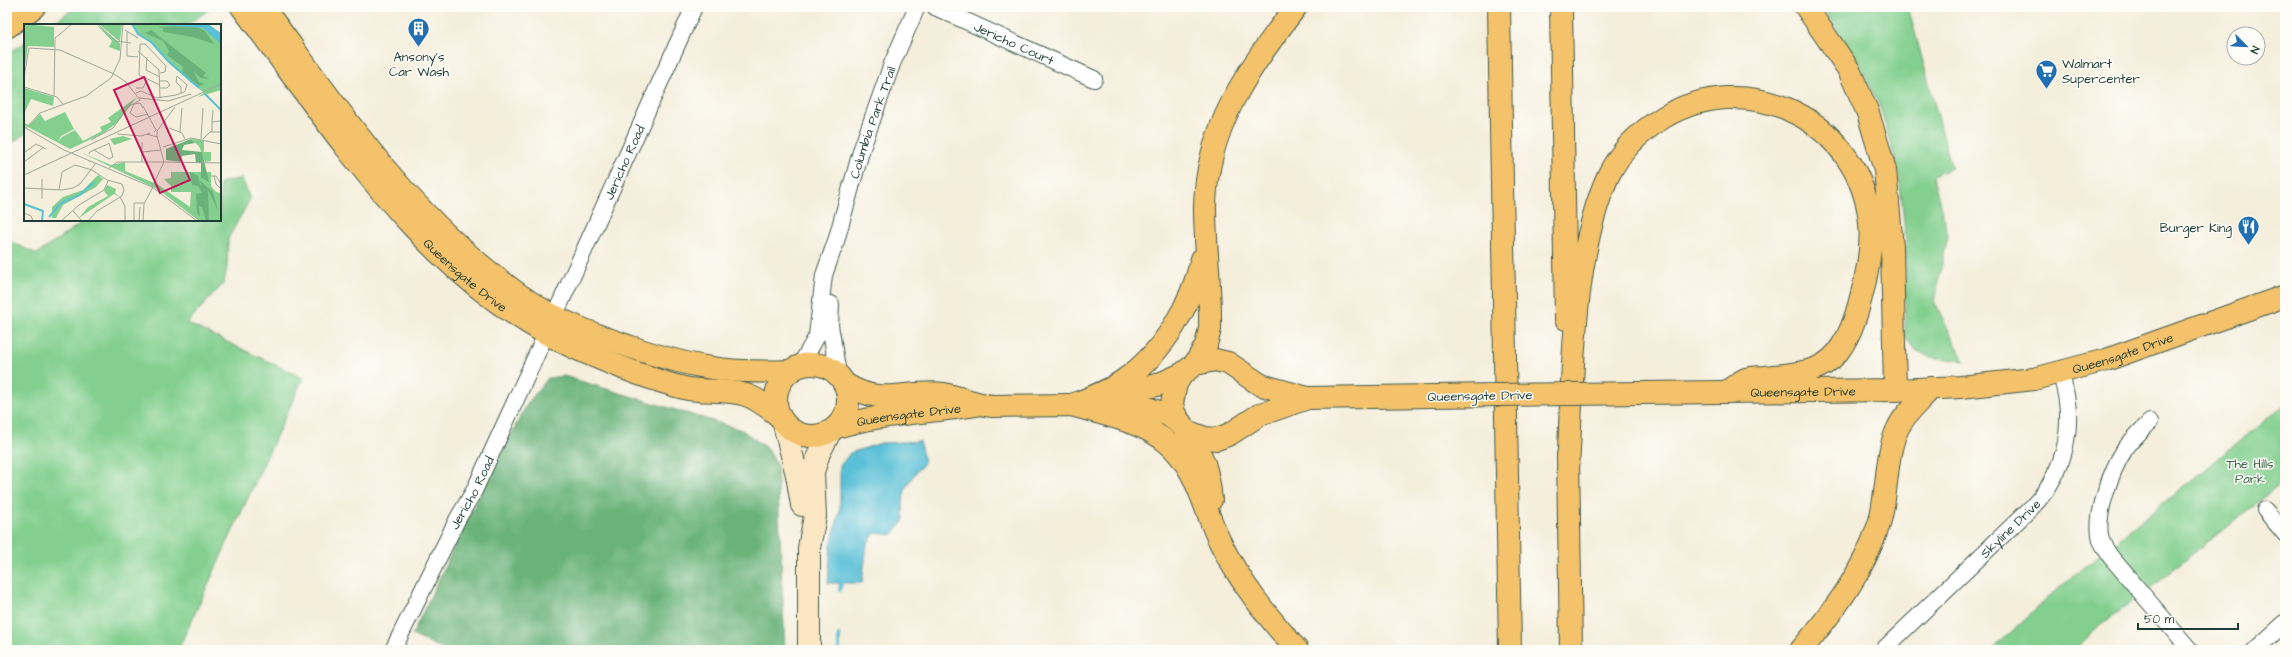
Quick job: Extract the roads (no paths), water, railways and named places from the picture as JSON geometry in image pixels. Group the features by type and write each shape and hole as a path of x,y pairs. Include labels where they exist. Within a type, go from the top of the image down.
{"main road":[{"path":"7,27 34,7"},
{"name":"Queensgate Drive","path":"242,7 378,188 413,228 483,291 550,325 606,361 673,385 693,390 734,392 749,395 781,420"},
{"name":"Queensgate Drive","path":"263,7 361,137 422,212 550,325"},
{"path":"1220,542 1213,518 1208,470 1197,445 1174,413 1173,394 1188,369 1206,345 1210,329 1205,205 1209,168 1223,118 1248,70 1296,7"},
{"path":"1499,7 1510,650"},
{"path":"1561,7 1571,650"},
{"path":"1806,7 1849,70 1868,113 1885,170 1892,247 1895,390"},
{"path":"1568,471 1579,305 1593,222 1610,173 1622,153 1637,137 1668,114 1695,103 1720,98 1742,97 1768,102 1787,108 1807,118 1834,142 1847,158 1862,188 1870,217 1871,246 1856,315 1847,336 1836,354 1822,366 1814,369 1747,379 1727,391"},
{"path":"1072,405 1124,380 1142,366 1161,344 1190,298 1206,246"},
{"name":"Queensgate Drive","path":"1072,405 1157,385 1188,369 1215,360 1228,363 1261,385 1308,398 1727,391 1895,390 2009,383 2060,373 2106,360 2285,296"},
{"path":"550,325 549,329 556,328 604,338 668,359 704,368 736,371 795,368 820,364 841,379 848,395 848,406 844,418 823,443 814,467 815,516 809,548 809,650"},
{"path":"795,368 778,386 776,396 781,420 798,480 804,526 809,548"},
{"name":"Queensgate Drive","path":"841,379 863,394 876,397 937,394 980,405"},
{"path":"1801,650 1840,603 1858,572 1879,523 1892,446 1898,428 1907,415 1931,388"},
{"path":"1183,427 1205,438 1217,439 1230,434 1259,415 1308,398"},
{"name":"Queensgate Drive","path":"834,429 877,418 937,412 980,405 1072,405 1117,409 1148,408 1168,415 1183,427"},
{"path":"1072,405 1135,424 1157,435 1171,446 1191,472 1220,542 1242,582 1254,599 1297,650"},
{"path":"781,420 792,431 811,437 834,429"}],"street":[{"name":"Jericho Road","path":"393,650 458,518 474,491 694,7"},
{"name":"Columbia Park Trail","path":"795,368 817,336 824,275 836,241 874,111 916,7"},
{"name":"Jericho Court","path":"934,7 1094,79"},
{"name":"Columbia Park Trail","path":"836,241 830,325 841,379"},
{"name":"Skyline Drive","path":"1883,650 2032,506 2050,486 2060,466 2069,418 2067,397 2060,373"},
{"path":"2150,422 2135,437 2117,463 2102,507 2100,518 2101,539 2110,556 2190,650"},
{"path":"2265,510 2285,534"},
{"path":"2255,650 2285,623"}],"water":[{"path":"920,441 924,463 912,477 906,488 903,502 904,520 892,535 875,533 867,544 862,583 828,583 831,544 840,510 840,466 850,453 881,443"}],"waterway":[{"path":"840,590 841,583"},
{"path":"839,635 839,650"}],"place":[{"name":"Ansony's Car Wash","path":"419,48"},
{"name":"Walmart Supercenter","path":"2046,90"},
{"name":"Burger King","path":"2248,246"}],"park label":[{"name":"The Hills Park","path":"2250,470"}]}
